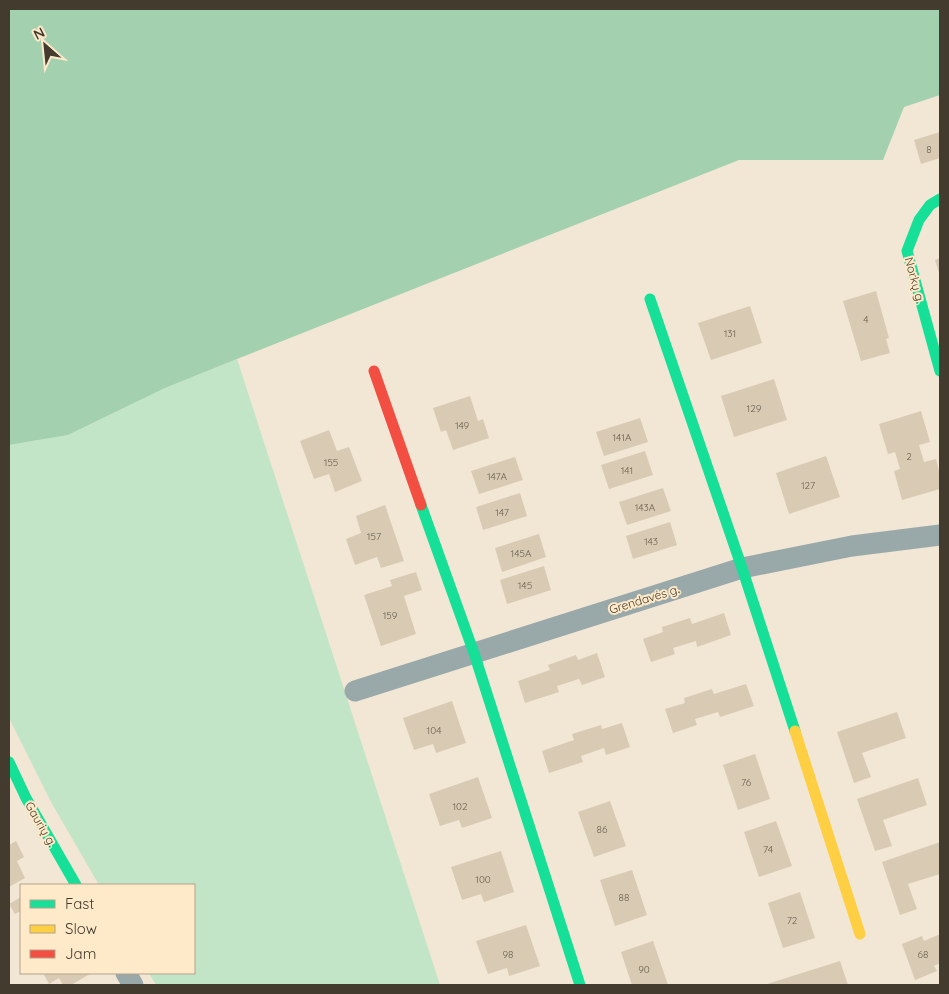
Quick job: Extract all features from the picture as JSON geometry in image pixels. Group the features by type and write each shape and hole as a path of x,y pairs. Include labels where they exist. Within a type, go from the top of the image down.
{"street":[{"name":"Norkų g.","path":"940,199 930,205 919,220 907,251 940,370"},
{"path":"650,300 742,568 860,934"},
{"path":"374,371 474,653 580,985"},
{"name":"Grendavės g.","path":"355,691 742,568 852,546 940,535"},
{"name":"Gaurių g.","path":"9,762 17,801 75,884"},
{"path":"127,974 133,985"}],"green space":[{"path":"9,9 940,9 940,95 904,107 883,160 739,160 165,388 68,435 9,445"},
{"path":"237,359 440,985 156,985 150,974 195,974 195,884 98,884 51,802 9,718 9,445 68,435 165,388"}],"building":[{"path":"940,132 940,158 921,164 914,140"},
{"path":"940,258 940,276 935,260"},
{"path":"876,291 889,338 886,339 890,353 861,361 843,301"},
{"path":"750,306 762,343 711,360 698,323"},
{"path":"774,379 787,420 734,437 721,396"},
{"path":"470,396 478,421 483,419 489,438 453,450 446,430 441,432 433,408"},
{"path":"921,411 930,442 919,445 924,462 936,459 940,475 940,489 902,500 894,471 900,469 895,452 888,454 879,424"},
{"path":"640,418 648,442 604,456 596,432"},
{"path":"329,430 337,451 349,447 362,481 335,492 329,474 314,479 300,441"},
{"path":"645,451 653,475 609,489 601,465"},
{"path":"826,456 840,497 789,514 776,473"},
{"path":"515,457 523,480 479,494 471,471"},
{"path":"663,488 671,511 627,525 619,502"},
{"path":"520,493 527,516 483,530 476,507"},
{"path":"385,505 404,561 381,568 377,557 355,565 346,539 361,533 356,516"},
{"path":"670,522 677,545 633,559 626,536"},
{"path":"539,534 546,557 502,572 495,548"},
{"path":"544,566 551,590 507,604 500,580"},
{"path":"416,572 422,590 404,596 416,634 381,646 364,595 392,586 390,580"},
{"path":"724,613 731,635 697,647 696,641 673,648 675,654 651,662 643,639 663,632 662,627 690,618 692,624"},
{"path":"597,653 605,677 582,685 579,679 557,686 559,692 525,703 518,681 550,670 548,665 576,655 578,660"},
{"path":"746,684 754,706 720,717 718,712 695,719 697,725 673,733 665,709 685,703 684,698 712,689 714,694"},
{"path":"452,701 466,743 436,753 433,744 414,750 403,718"},
{"path":"897,712 906,738 862,753 871,777 854,783 837,732"},
{"path":"622,723 630,747 606,755 604,748 581,756 583,762 549,773 542,751 574,740 572,734 601,725 602,729"},
{"path":"755,754 770,799 738,810 723,765"},
{"path":"478,777 492,818 462,828 459,820 440,826 429,794"},
{"path":"918,778 927,805 883,820 892,846 875,851 857,799"},
{"path":"610,801 626,846 594,857 578,812"},
{"path":"776,821 792,866 759,877 744,832"},
{"path":"16,841 24,857 17,861 25,878 9,887 9,845"},
{"path":"940,842 940,874 908,884 917,909 900,915 882,862"},
{"path":"501,851 514,892 484,902 481,894 462,900 451,867"},
{"path":"632,870 647,915 615,926 600,880"},
{"path":"800,892 815,938 783,948 768,903"},
{"path":"20,898 20,912 15,914 9,904"},
{"path":"526,925 540,966 509,976 507,968 488,974 476,941"},
{"path":"940,934 940,963 934,966 937,971 915,980 902,944 922,936 924,941"},
{"path":"653,941 668,985 632,985 621,952"},
{"path":"840,961 848,985 764,985"},
{"path":"44,974 90,974 71,985 63,985 59,978 49,984"}],"traffic: fast":[{"path":"940,199 930,205 919,220 907,251 940,371"},
{"path":"650,299 742,568 795,731"},
{"path":"421,505 474,653 580,985"},
{"path":"9,762 26,798 75,884"}],"traffic: slow":[{"path":"795,731 860,934"}],"traffic: jam":[{"path":"374,371 421,505"}]}
